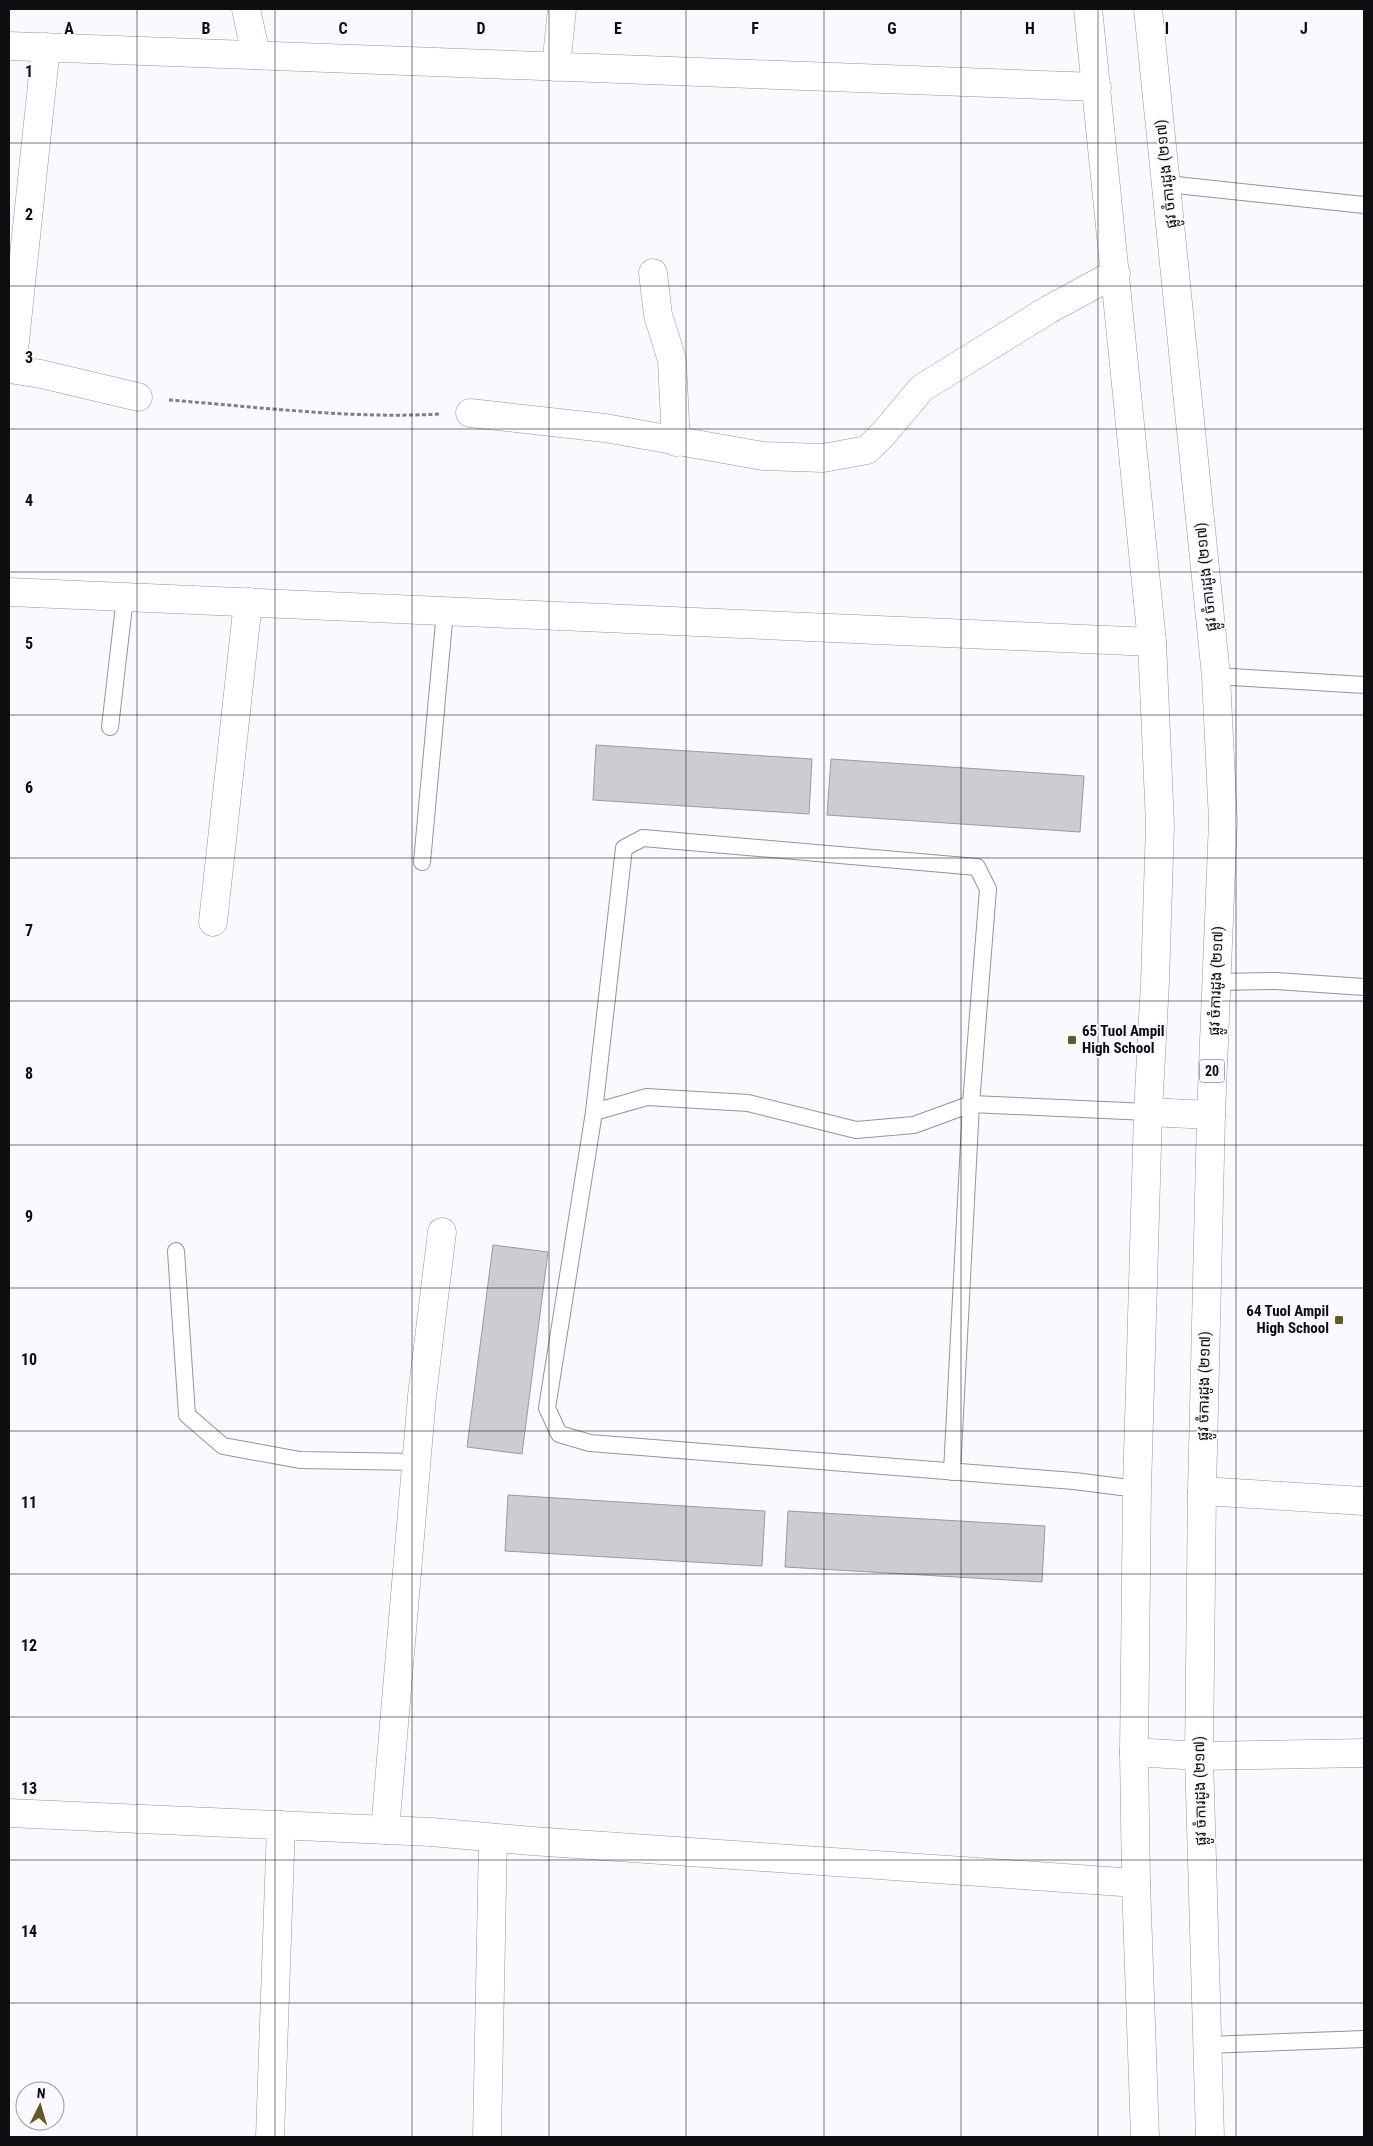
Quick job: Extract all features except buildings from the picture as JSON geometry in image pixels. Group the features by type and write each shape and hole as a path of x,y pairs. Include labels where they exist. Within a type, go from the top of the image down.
{"street":[{"path":"246,9 256,55"},
{"path":"556,67 562,9"},
{"path":"1088,9 1152,642 1160,824 1155,982 1148,1112 1137,1489 1134,1752 1136,1883 1145,2137"},
{"name":"ផ្លូវ ចំការដូង (២១៧)","path":"1148,9 1216,676 1223,821 1211,1115 1202,1491 1199,1756 1210,2137"},
{"path":"9,46 1097,88"},
{"path":"46,47 11,369 138,397"},
{"path":"653,273 658,315 672,360 676,442"},
{"path":"470,413 605,428 763,456 824,458 868,450 922,388 1048,310 1116,273"},
{"path":"9,592 1152,642"},
{"path":"214,922 248,602"},
{"path":"1148,1112 1211,1115"},
{"path":"385,1830 422,1396 442,1232"},
{"path":"1202,1491 1364,1501"},
{"path":"1134,1752 1199,1756 1364,1753"},
{"path":"9,1813 385,1830 1136,1883"},
{"path":"270,2137 281,1826"},
{"path":"487,2137 493,1838"}],"lane":[{"path":"1167,184 1364,205"},
{"path":"110,727 125,597"},
{"path":"422,862 445,611"},
{"path":"1216,676 1364,685"},
{"path":"952,1472 971,1104 988,889 977,867 643,838 624,848 594,1112 547,1408 559,1434 590,1443 952,1472 1074,1481 1137,1489"},
{"path":"1216,982 1276,981 1364,987"},
{"path":"594,1112 647,1097 748,1103 856,1130 914,1125 971,1104 1148,1112"},
{"path":"176,1250 187,1415 223,1446 300,1460 416,1462"},
{"path":"1207,2045 1364,2039"}],"path":[{"path":"138,397 327,413 409,416 470,413"}],"place":[{"name":"65 Tuol Ampil High School","path":"1072,1040"},
{"name":"64 Tuol Ampil High School","path":"1339,1320"}]}
